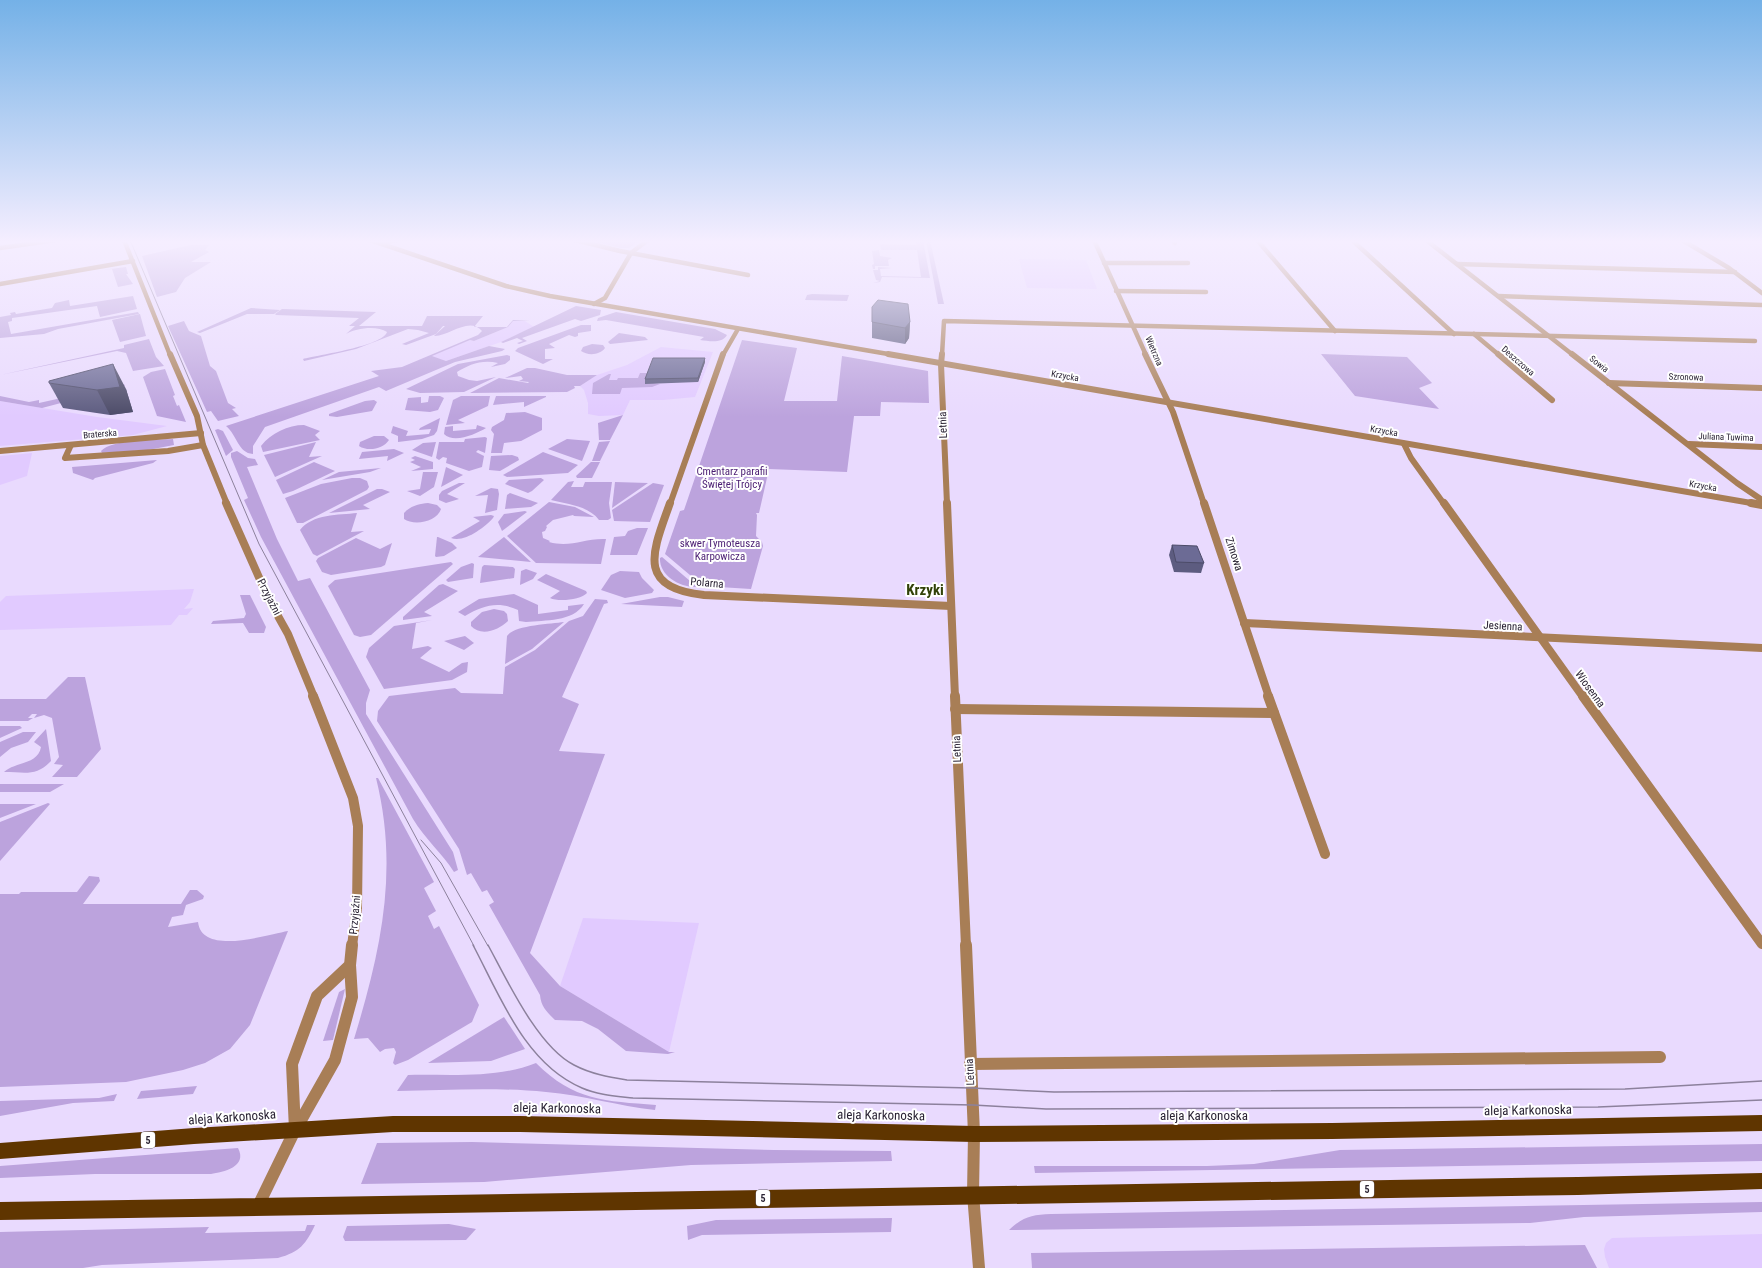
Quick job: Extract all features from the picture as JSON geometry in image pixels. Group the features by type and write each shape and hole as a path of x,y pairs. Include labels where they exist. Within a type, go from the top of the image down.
{"main road":[{"name":"aleja Karkonoska","path":"0,1151 393,1124 520,1124 974,1134 1332,1131 1762,1124"},
{"name":"5","path":"0,1211 257,1208 973,1194 1578,1186 1762,1181"}],"street":[{"name":"Przyjaźni","path":"148,299 197,416 203,444 237,530 269,600 288,634 353,798 358,826 359,856 357,908 350,965 352,998 336,1060 295,1130 257,1208"},
{"name":"Krzycka","path":"570,299 1762,505"},
{"path":"594,304 603,299"},
{"name":"Wietrzna","path":"1120,299 1134,325 1163,394 1170,403"},
{"path":"1308,299 1335,331"},
{"path":"1416,299 1454,334"},
{"name":"Sowia","path":"1502,299 1741,486 1762,500"},
{"path":"1591,299 1762,305"},
{"name":"Deszczowa","path":"944,321 1454,334 1547,334 1755,341"},
{"name":"Letnia","path":"944,321 941,364 974,1134 973,1194 979,1268"},
{"name":"Polarna","path":"738,329 723,354 655,546 653,566 658,575 671,587 686,592 754,597 951,606"},
{"name":"Deszczowa","path":"1474,334 1552,400"},
{"name":"Szronowa","path":"1609,383 1762,388"},
{"name":"Zimowa","path":"1170,403 1274,714 1325,854"},
{"name":"Braterska","path":"0,451 201,433"},
{"path":"87,457 102,443"},
{"name":"Braterska","path":"71,445 65,458 168,451 203,444"},
{"name":"Wiosenna","path":"1404,444 1411,458 1540,639 1762,944"},
{"name":"Juliana Tuwima","path":"1689,444 1762,447"},
{"name":"Jesienna","path":"1244,623 1540,639 1762,648"},
{"path":"955,709 1274,714"},
{"name":"Przyjaźni","path":"295,1130 292,1064 317,996 350,965"},
{"path":"970,1064 1660,1057"}],"shaded area":[{"path":"513,321 525,321 534,327 501,342 446,361 431,356 470,340 474,341 508,327"},
{"path":"661,347 713,352 695,397 663,400 630,400 623,415 599,416 588,414 588,403 584,390 580,386 597,375 627,365"},
{"path":"0,401 97,417 167,426 133,435 0,446"},
{"path":"32,453 27,476 0,485 0,456"},
{"path":"194,589 190,602 184,609 193,608 187,615 179,615 171,625 0,630 0,602 6,596"},
{"path":"583,918 699,923 669,1052 560,986"},
{"path":"1762,1234 1762,1268 1609,1268 1604,1249 1606,1243 1612,1238"}],"green space":[{"path":"113,299 134,299 137,309 100,317 97,306 12,318 12,321 8,322 11,334 138,312 139,314 58,329 44,334 0,338 0,317 11,315 10,313 15,312 16,314 52,308 55,303 69,300 70,306"},
{"path":"805,299 848,299 847,301"},
{"path":"937,299 943,299 944,304 938,304"},
{"path":"576,306 601,310 600,315 581,321 575,319 522,338 527,341 519,344 517,343 523,341 517,338 503,343 501,342"},
{"path":"251,308 280,310 274,314 247,314 200,333 197,332"},
{"path":"282,309 376,312 359,326 422,326 427,316 483,316 474,326 465,326 446,334 434,336 445,326 443,326 436,334 406,345 402,344 429,333 408,329 356,349 304,361 303,359 363,346 383,337 387,332 378,329 366,328 355,330 346,334 355,326 349,326 359,318 275,314"},
{"path":"616,312 715,329 727,335 719,341 707,341 700,340 704,337 606,320 597,321 598,318"},
{"path":"140,314 146,336 120,342 112,320"},
{"path":"513,320 530,320 513,321 508,327 474,341 470,340 432,356 446,361 489,346 505,349 502,351 455,362 386,391 379,387 265,427 253,446 253,454 248,453 241,447 226,426 379,376 371,371 402,367 478,335 482,331 477,327 507,327"},
{"path":"184,321 189,331 201,336 210,366 216,371 228,403 236,408 232,409 239,416 218,421 211,411 207,412 168,326"},
{"path":"581,325 591,325 591,331 578,333 578,336 575,337 569,335 549,344 555,348 545,349 545,359 553,359 543,364 515,351 518,348"},
{"path":"619,333 645,337 648,340 610,344 608,342"},
{"path":"149,339 156,357 164,366 133,371 126,353 117,351 0,375 124,348 124,345"},
{"path":"742,340 797,348 784,401 837,401 842,356 928,371 929,403 881,402 880,416 854,416 847,472 769,469 759,513 756,513 756,536 762,542 763,546 751,589 703,586 665,554 680,511 684,510"},
{"path":"592,344 603,345 605,348 594,354 587,354 581,351 583,347"},
{"path":"1321,354 1407,357 1432,383 1419,388 1439,409 1355,396"},
{"path":"507,355 510,356 510,360 505,364 491,367 498,363 481,362 457,372 458,376 469,380 477,381 496,377 464,392 420,393 406,389 458,364"},
{"path":"527,368 535,368 567,375 597,375 580,386 574,386 575,388 567,392 470,393 499,378 528,383 529,382 519,381 523,379 521,376 505,378"},
{"path":"165,369 175,395 173,396 177,406 179,405 186,422 157,416 143,377 151,372"},
{"path":"640,373 650,373 646,382 660,384 652,387 622,388 620,394 592,394 593,383 609,374 611,374 609,380 617,380 618,378 638,378"},
{"path":"124,384 125,386 42,408 0,401 0,396 29,402 39,400 39,403"},
{"path":"429,396 440,396 444,398 438,410 430,412 405,410 408,398 421,397 421,403 428,402"},
{"path":"461,396 490,396 488,406 458,420 465,423 446,425 453,400"},
{"path":"496,396 546,397 524,407 524,402 493,405"},
{"path":"374,400 377,402 372,411 337,417 329,416 329,414 365,401"},
{"path":"525,412 542,418 542,430 521,441 504,443 502,453 491,453 494,434 491,430 492,427 504,420 506,413"},
{"path":"623,415 610,440 599,440 598,423"},
{"path":"440,418 437,431 434,435 422,439 398,442 398,436 391,433 393,426 408,431 406,436 429,434 431,429 419,430 420,428"},
{"path":"304,425 320,431 315,435 320,440 263,452 261,446 270,437 286,428"},
{"path":"477,425 486,428 477,433 459,438 448,437 444,434 445,427 453,426 453,431 476,429"},
{"path":"218,429 223,431 233,450 226,456 215,430"},
{"path":"374,436 384,436 389,440 383,446 375,449 367,449 359,446 360,442"},
{"path":"487,438 485,453 478,450 476,452 484,456 482,467 469,471 446,463 447,458 443,457 439,460 436,458 439,442 464,442 465,439"},
{"path":"173,439 174,445 148,450 102,453 101,451 114,444 124,442"},
{"path":"567,439 590,441 582,461 548,449"},
{"path":"610,441 600,461 592,461 599,442"},
{"path":"316,442 309,457 322,456 275,477 264,455"},
{"path":"436,442 432,457 412,450 423,443"},
{"path":"394,449 404,453 387,461 388,456 359,459 362,452"},
{"path":"237,451 248,458 255,459 258,465 247,467 277,539 298,581 310,578 370,690 366,703 366,714 453,852 458,870 454,872 413,819 261,537 244,500 248,498 231,457 231,453"},
{"path":"543,452 578,465 568,473 507,477 503,475"},
{"path":"512,455 518,457 519,460 500,471 489,470 491,456"},
{"path":"415,456 433,462 433,469 411,471 421,467 410,462 415,460 411,458"},
{"path":"157,460 153,463 95,478 93,480 73,473 72,467"},
{"path":"314,462 335,471 293,491 283,494 276,480"},
{"path":"591,462 600,462 592,478 577,478 576,476"},
{"path":"446,467 463,475 441,487"},
{"path":"381,468 370,472 322,480 339,472"},
{"path":"423,472 438,472 434,487 420,496 407,491 420,489"},
{"path":"352,478 360,478 367,481 369,487 367,490 303,523 297,523 285,498 321,484"},
{"path":"541,478 544,480 528,493 505,484 509,480"},
{"path":"574,481 571,487 583,487 585,482 612,482 609,503 611,518 608,520 599,520 595,515 584,509 571,504 551,500 568,482"},
{"path":"615,482 648,483 612,508"},
{"path":"459,483 465,483 447,494 459,499 446,503 439,500 439,495 442,491"},
{"path":"653,483 664,485 650,522 614,521 612,510"},
{"path":"491,488 498,489 499,494 497,510 485,513 488,495 475,496"},
{"path":"377,489 390,492 363,505 370,509 329,513"},
{"path":"510,493 538,503 531,507 505,509 507,495"},
{"path":"549,502 575,507 594,517 573,515 553,520 546,526 545,531 542,532 543,538 550,541 549,542 557,544 606,539 601,564 536,563 507,536"},
{"path":"428,503 437,505 441,509 435,517 425,522 413,522 404,519 404,513 412,507"},
{"path":"527,512 502,531 498,522 504,514"},
{"path":"357,513 351,532 364,531 317,556 313,554 300,530 305,525 311,521 326,516"},
{"path":"494,516 493,518 474,534 468,537 456,539 451,538 480,521 473,517"},
{"path":"637,528 648,528 637,555 610,555 614,537 625,536 628,531"},
{"path":"437,537 452,543 457,548 444,556 436,557"},
{"path":"504,537 531,562 478,557"},
{"path":"356,538 380,549 392,543 385,565 381,567 331,575 322,572 316,561 318,558"},
{"path":"662,557 697,587 691,587 672,580 663,570 660,558"},
{"path":"451,562 453,564 371,635 360,637 354,635 328,586 335,580"},
{"path":"472,563 474,564 473,578 448,582 446,580 461,567"},
{"path":"484,565 513,567 515,569 514,578 480,583 482,567"},
{"path":"526,569 537,573 533,579 520,585 521,571"},
{"path":"620,571 639,572 642,578 654,590 652,593 625,598 601,590 611,575"},
{"path":"546,574 586,591 587,593 569,600 550,598 560,591 537,580"},
{"path":"443,584 458,591 424,612 432,616 403,620 403,617 439,585"},
{"path":"514,594 538,605 538,614 568,610 568,606 584,604 579,610 566,617 526,622 519,621 518,610 511,607 497,605 485,607 465,616 458,612 479,599"},
{"path":"240,595 250,595 266,627 264,633 249,633 243,623 211,624 213,621 244,618 246,614"},
{"path":"668,597 684,601 682,607 621,604"},
{"path":"595,599 607,600 608,603 604,604 562,697 579,704 559,751 605,754 530,953 560,986 669,1052 675,1052 668,1054 626,1051 598,1029 582,1021 555,1020 547,1012 543,1006 540,995 489,905 494,902 487,890 482,892 471,873 467,875 459,849 377,721 378,711 389,696 455,688 461,693 503,694 505,667 535,650 569,621 583,616"},
{"path":"494,609 504,611 507,614 508,621 500,627 485,632 471,626 471,622 482,612"},
{"path":"432,620 416,623 412,649 428,646 432,648 420,658 449,672 462,663 468,662 467,672 452,680 384,689 366,657 369,648 394,626"},
{"path":"564,622 532,649 505,664 507,636 511,632 525,627"},
{"path":"465,636 474,643 464,650 444,641"},
{"path":"68,677 85,677 101,749 77,777 52,777 63,765 54,764 59,757 52,718 44,715 34,718 37,714 32,714 28,718 33,718 28,721 0,721 0,699 46,699"},
{"path":"0,726 20,726 22,728 0,738"},
{"path":"46,729 51,761 46,766 35,772 4,772 14,766 31,760 39,753 41,747 34,742"},
{"path":"23,732 36,732 28,742 11,748 0,757 0,742"},
{"path":"376,778 378,778 434,882 424,888 436,911 428,916 434,929 439,926 479,1005 472,1022 408,1060 395,1065 393,1063 396,1052 394,1048 385,1049 380,1052 368,1038 354,1039 372,974 384,910 386,845 383,812"},
{"path":"0,784 64,784 50,792 0,792"},
{"path":"48,803 50,804 0,861 0,822"},
{"path":"0,804 36,804 0,818"},
{"path":"89,876 99,877 100,881 83,904 181,904 190,890 197,890 204,896 203,899 186,905 183,915 172,917 168,927 198,922 202,932 211,938 222,941 251,939 288,931 250,1025 230,1049 205,1063 183,1070 126,1082 0,1087 0,894 19,894 21,892 77,892"},
{"path":"345,989 333,1040 323,1041 339,992"},
{"path":"504,1017 525,1049 491,1061 428,1063"},
{"path":"536,1063 550,1076 577,1092 606,1100 656,1105 655,1110 560,1093 528,1090 472,1089 397,1091 408,1075 489,1074 521,1068"},
{"path":"197,1086 193,1094 137,1099 141,1091"},
{"path":"117,1094 114,1101 73,1103 0,1116 0,1101 99,1098"},
{"path":"472,1142 774,1150 891,1151 892,1161 691,1165 484,1182 361,1184 377,1143"},
{"path":"1762,1144 1762,1161 1035,1173 1034,1166 1207,1166 1254,1164 1340,1150"},
{"path":"238,1148 240,1160 237,1164 222,1172 211,1174 95,1174 0,1178 0,1166"},
{"path":"1762,1202 1762,1212 1584,1217 1530,1223 1009,1230 1028,1217 1051,1214"},
{"path":"892,1218 891,1232 702,1235 688,1240 687,1226 716,1220"},
{"path":"449,1224 476,1229 466,1240 345,1241 343,1237 347,1226"},
{"path":"307,1225 315,1225 305,1242 292,1253 278,1258 102,1265 83,1268 0,1268 0,1232 209,1227 205,1233 305,1231"},
{"path":"1585,1245 1597,1268 1032,1268 1031,1253"}],"building":[{"path":"878,300 908,304 910,322 905,328 872,322 872,307"},
{"path":"653,358 705,358 698,378 645,379"},
{"path":"113,364 120,387 97,390 49,383 49,381"},
{"path":"1172,545 1197,546 1204,563 1176,562"}],"tram line":[{"path":"155,299 259,544 474,946"},
{"path":"421,840 441,863 488,946"},
{"path":"473,945 516,1027 545,1063 562,1077 582,1088 614,1096 633,1098 973,1105 1046,1109 1598,1107 1762,1100"},
{"path":"488,945 514,994 548,1044 561,1056 574,1065 587,1071 627,1080 972,1088 1054,1092 1625,1089 1762,1081"}],"district":[{"name":"Krzyki","path":"925,590"}],"park label":[{"name":"Cmentarz parafii Świętej Trójcy","path":"732,477"},
{"name":"skwer Tymoteusza Karpowicza","path":"720,549"}]}
